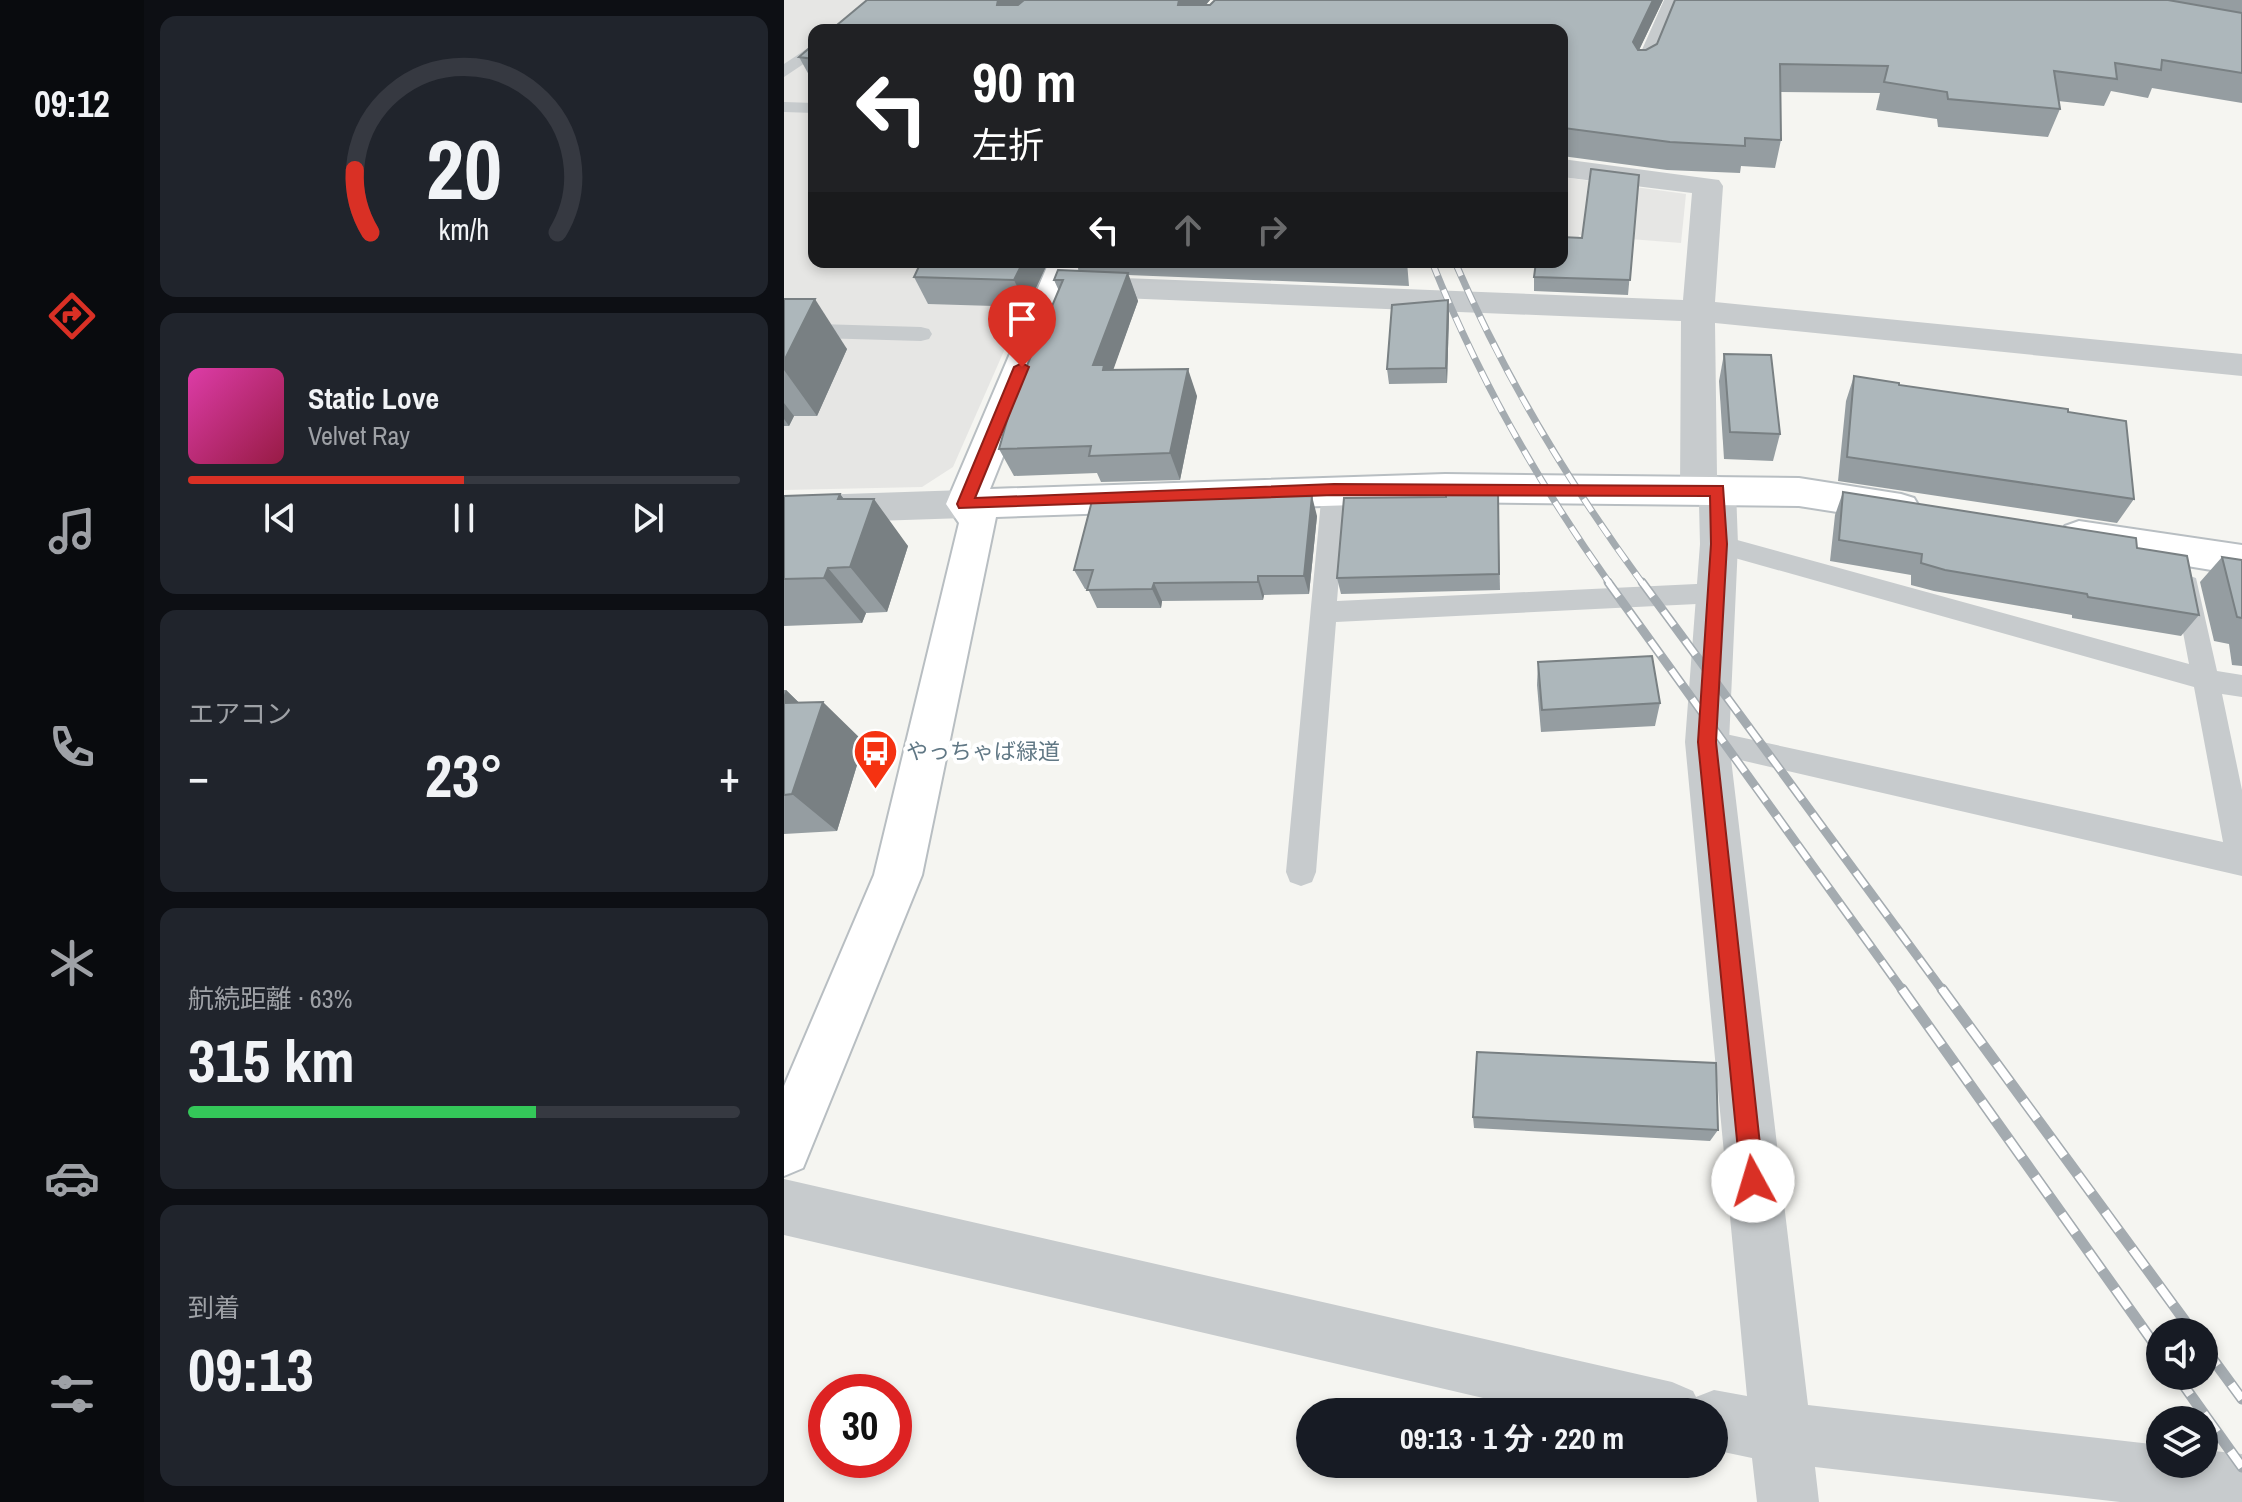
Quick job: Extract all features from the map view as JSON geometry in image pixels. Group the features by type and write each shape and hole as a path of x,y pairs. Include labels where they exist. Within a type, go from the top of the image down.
{"street":[{"path":"1568,169 1708,186 1698,311 1708,490 1719,544 1707,742 1788,1502"},
{"path":"965,504 1061,274 1698,311 2242,365"},
{"path":"784,510 1334,490 1708,490 1799,492 1936,513"},
{"path":"784,1149 898,875 979,520 965,504"},
{"path":"2043,530 2242,560"},
{"path":"784,1207 1611,1398"},
{"path":"1728,1423 1779,1432 2242,1485"}],"lane":[{"path":"1642,70 1672,0"},
{"path":"784,72 808,54"},
{"path":"784,107 808,108"},
{"path":"784,330 921,334"},
{"path":"1301,872 1334,490"},
{"path":"1719,544 2208,680 2242,686"},
{"path":"1707,742 2242,861 2180,551"},
{"path":"1324,612 1717,593"}],"shaded area":[{"path":"784,0 1206,0 1185,24 808,24 808,268 1040,268 953,467 922,487 784,490"},
{"path":"1568,178 1686,194 1681,243 1579,235 1577,247 1568,246"}],"building":[{"path":"867,0 998,0 997,5 1018,5 1024,0 1179,0 1178,5 1210,5 1215,0 1653,0 1633,42 1638,50 1646,50 1657,44 1675,0 2168,0 2242,13 2242,73 2162,60 2161,70 2115,63 2117,79 2054,71 2060,109 1948,99 1947,92 1884,82 1888,66 1780,64 1781,140 1745,138 1745,146 1670,142 1568,129 1568,24 838,24"},
{"path":"808,49 808,58 799,57"},
{"path":"1591,169 1639,175 1630,280 1534,277 1535,268 1568,268 1568,237 1582,238"},
{"path":"918,268 1020,268 1014,280 914,277"},
{"path":"1058,270 1128,273 1093,365 1104,365 1103,370 1188,369 1170,453 1089,456 1091,446 999,449 1022,368 1026,368 1063,280 1054,280"},
{"path":"784,299 815,299 784,361"},
{"path":"1448,300 1446,368 1387,369 1392,305"},
{"path":"1724,354 1771,355 1780,434 1730,432"},
{"path":"1854,376 2126,421 2134,499 1847,457"},
{"path":"1498,491 1499,574 1337,578 1344,498 1446,497 1446,492"},
{"path":"1843,492 2136,538 2137,548 2187,556 2199,615 1945,570 1921,563 1922,554 1839,540"},
{"path":"840,494 838,499 874,499 850,567 828,568 824,578 784,579 784,496"},
{"path":"1312,496 1304,576 1258,576 1258,582 1154,583 1152,589 1087,590 1093,570 1074,570 1093,497"},
{"path":"2222,557 2242,560 2242,618 2237,617"},
{"path":"1652,656 1660,703 1542,710 1538,662"},
{"path":"823,702 792,794 784,795 784,703"},
{"path":"1477,1052 1716,1063 1718,1130 1473,1117"}],"railway":[{"path":"1435,268 1469,347 1511,428 1558,507 1610,584"},
{"path":"1458,268 1495,347 1540,428 1589,507 1643,584"},
{"path":"1608,582 1903,991"},
{"path":"1642,582 1943,991"},
{"path":"1902,989 2146,1332"},
{"path":"1942,989 2183,1318"},
{"path":"2218,1366 2242,1399"},
{"path":"2187,1390 2242,1467"}],"place":[{"name":"やっちゃば緑道","path":"875,790"}],"route":[{"path":"1022,367 965,504 1334,490 1717,490 1719,544 1707,742 1753,1181"}]}
